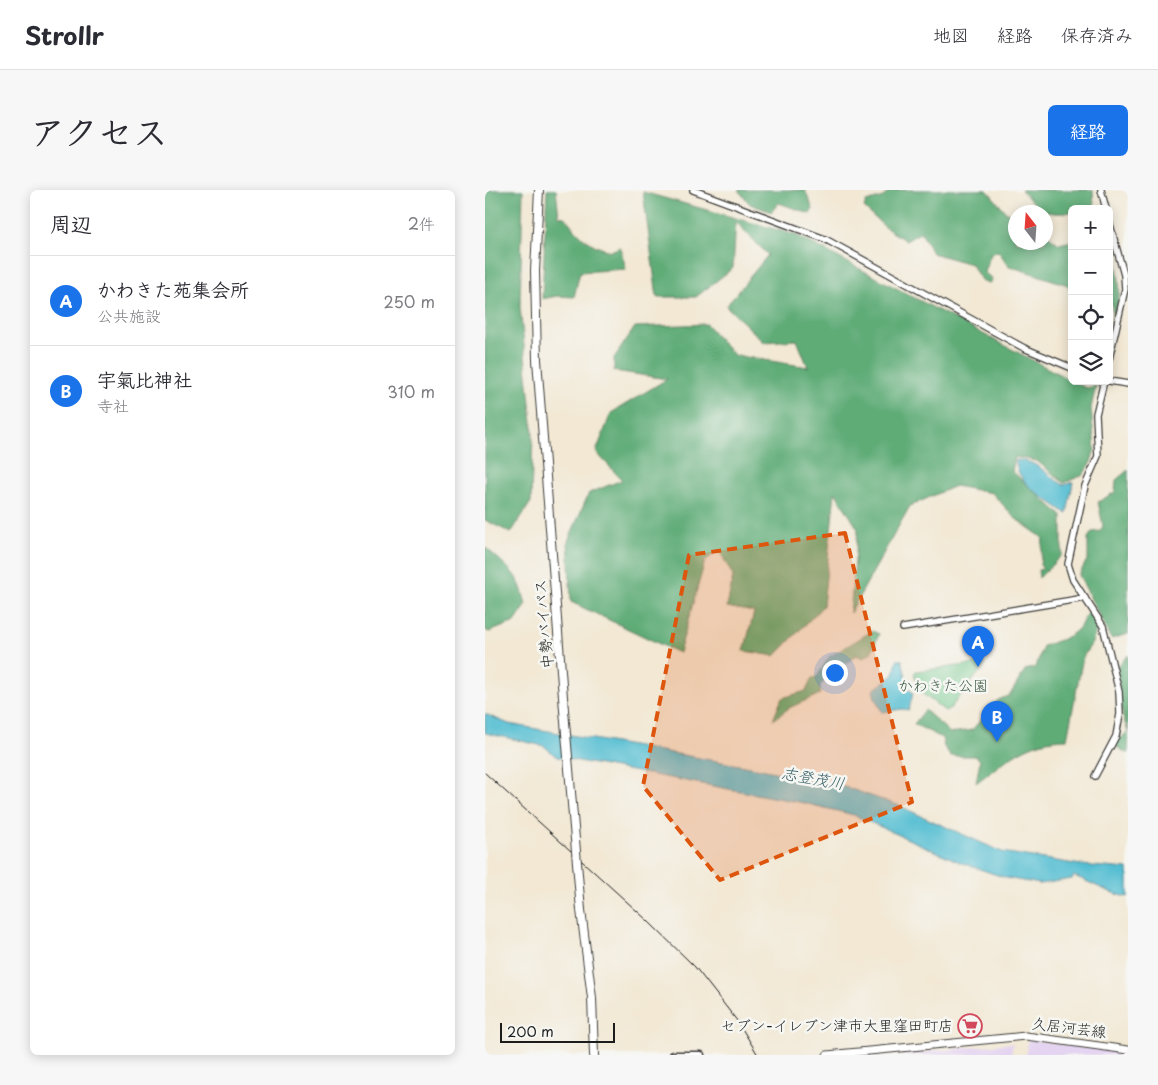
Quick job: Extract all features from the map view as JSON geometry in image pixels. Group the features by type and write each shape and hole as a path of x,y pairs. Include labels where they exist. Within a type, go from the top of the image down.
{"highway":[{"name":"中勢バイパス","path":"539,190 535,271 537,360 581,910 592,998 594,1055"}],"main road":[{"name":"久居河芸線","path":"827,1055 1026,1036 1128,1050"},
{"path":"673,1055 701,1055"}],"street":[{"path":"693,190 825,239 1023,348 1068,366"},
{"path":"1101,190 1105,205"},
{"path":"1113,236 1125,283 1124,298 1113,343"},
{"path":"1113,382 1128,384"},
{"path":"1095,776 1116,736 1120,702 1103,626 1071,575 1068,560 1085,486 1098,456 1096,414 1103,385"},
{"path":"903,628 1085,598"}],"highlighted area":[{"path":"845,533 912,802 720,880 643,786 689,555"}],"shaded area":[{"path":"1028,1040 1128,1053 1128,1055 1026,1055"},
{"path":"1013,1043 1011,1055 894,1055"}],"green space":[{"path":"485,190 523,190 520,307 533,432 531,502 511,533 485,520"},
{"path":"547,190 556,190 559,216 565,217 590,243 611,251 620,247 626,269 580,272 574,297 557,296 542,299"},
{"path":"738,190 805,190 813,209 810,214 779,203 771,212 750,204"},
{"path":"891,190 987,190 1008,212 1008,250 1053,250 1053,239 1059,244 1068,242 1068,285 1009,266 998,251 991,254 984,272 993,280 989,283 981,280 971,264 932,253 921,232 906,241 886,228 864,208 866,202 883,197"},
{"path":"1021,190 1093,190 1094,205 1068,205 1068,212 1053,213 1053,205 1036,205"},
{"path":"643,192 796,235 1068,379 1068,385 1080,385 1086,388 1096,386 1091,408 1095,449 1091,462 1083,475 1064,483 1037,461 1015,457 1012,471 1062,516 1062,555 1039,578 1038,570 1043,569 1040,565 1043,538 1016,519 992,493 955,486 910,506 850,613 858,529 835,492 823,606 775,656 744,651 754,612 727,607 733,576 719,550 705,561 679,653 571,602 568,541 589,493 622,480 596,452 611,413 667,379 614,371 614,358 635,327 706,324 734,355 808,367 797,340 764,342 726,306 768,255 736,222 733,268 696,297 657,297"},
{"path":"1113,263 1116,263 1119,278 1118,306 1113,320"},
{"path":"1128,470 1128,634 1111,639 1079,575 1088,558 1088,538 1092,532 1100,531 1103,526 1098,502 1115,492 1116,480"},
{"path":"485,547 512,572 520,586 526,606 515,622 489,632 485,630"},
{"path":"1091,611 1097,626 1092,643 1083,657 1067,739 1053,740 1029,747 1007,759 976,783 980,760 975,756 951,756 944,747 942,738 914,724 925,710 950,733 972,730 998,700 1010,695 1025,670 1036,667 1043,646 1074,633"},
{"path":"872,631 879,634 871,653 863,658 856,655 820,685 820,694 789,708 773,720 782,698 806,691 812,678 817,677 829,657"},
{"path":"1128,655 1128,732 1123,717 1116,668"},
{"name":"かわきた公園","path":"984,663 985,665 949,710 945,711 919,691 914,673 916,671"},
{"path":"1128,732 1128,754 1115,746 1117,741"}],"water":[{"path":"1016,460 1037,466 1064,485 1073,482 1067,514 1027,484 1017,469"},
{"path":"897,660 902,660 909,689 913,693 909,710 902,709 882,712 873,690 894,675"},
{"path":"485,714 509,724 761,769 848,788 897,805 1002,852 1081,865 1128,869 1128,897 1108,891 1074,876 1072,879 1040,884 1006,878 962,863 854,815 804,803 557,757 544,746 485,733"}],"railway":[{"path":"485,773 648,921 695,967 738,1022 758,1055"}],"place":[{"name":"かわきた苑集会所","path":"978,667"},
{"name":"宇氣比神社","path":"997,742"},
{"name":"セブン-イレブン津市大里窪田町店","path":"970,1026"}],"water label":[{"name":"志登茂川","path":"813,778"}]}
